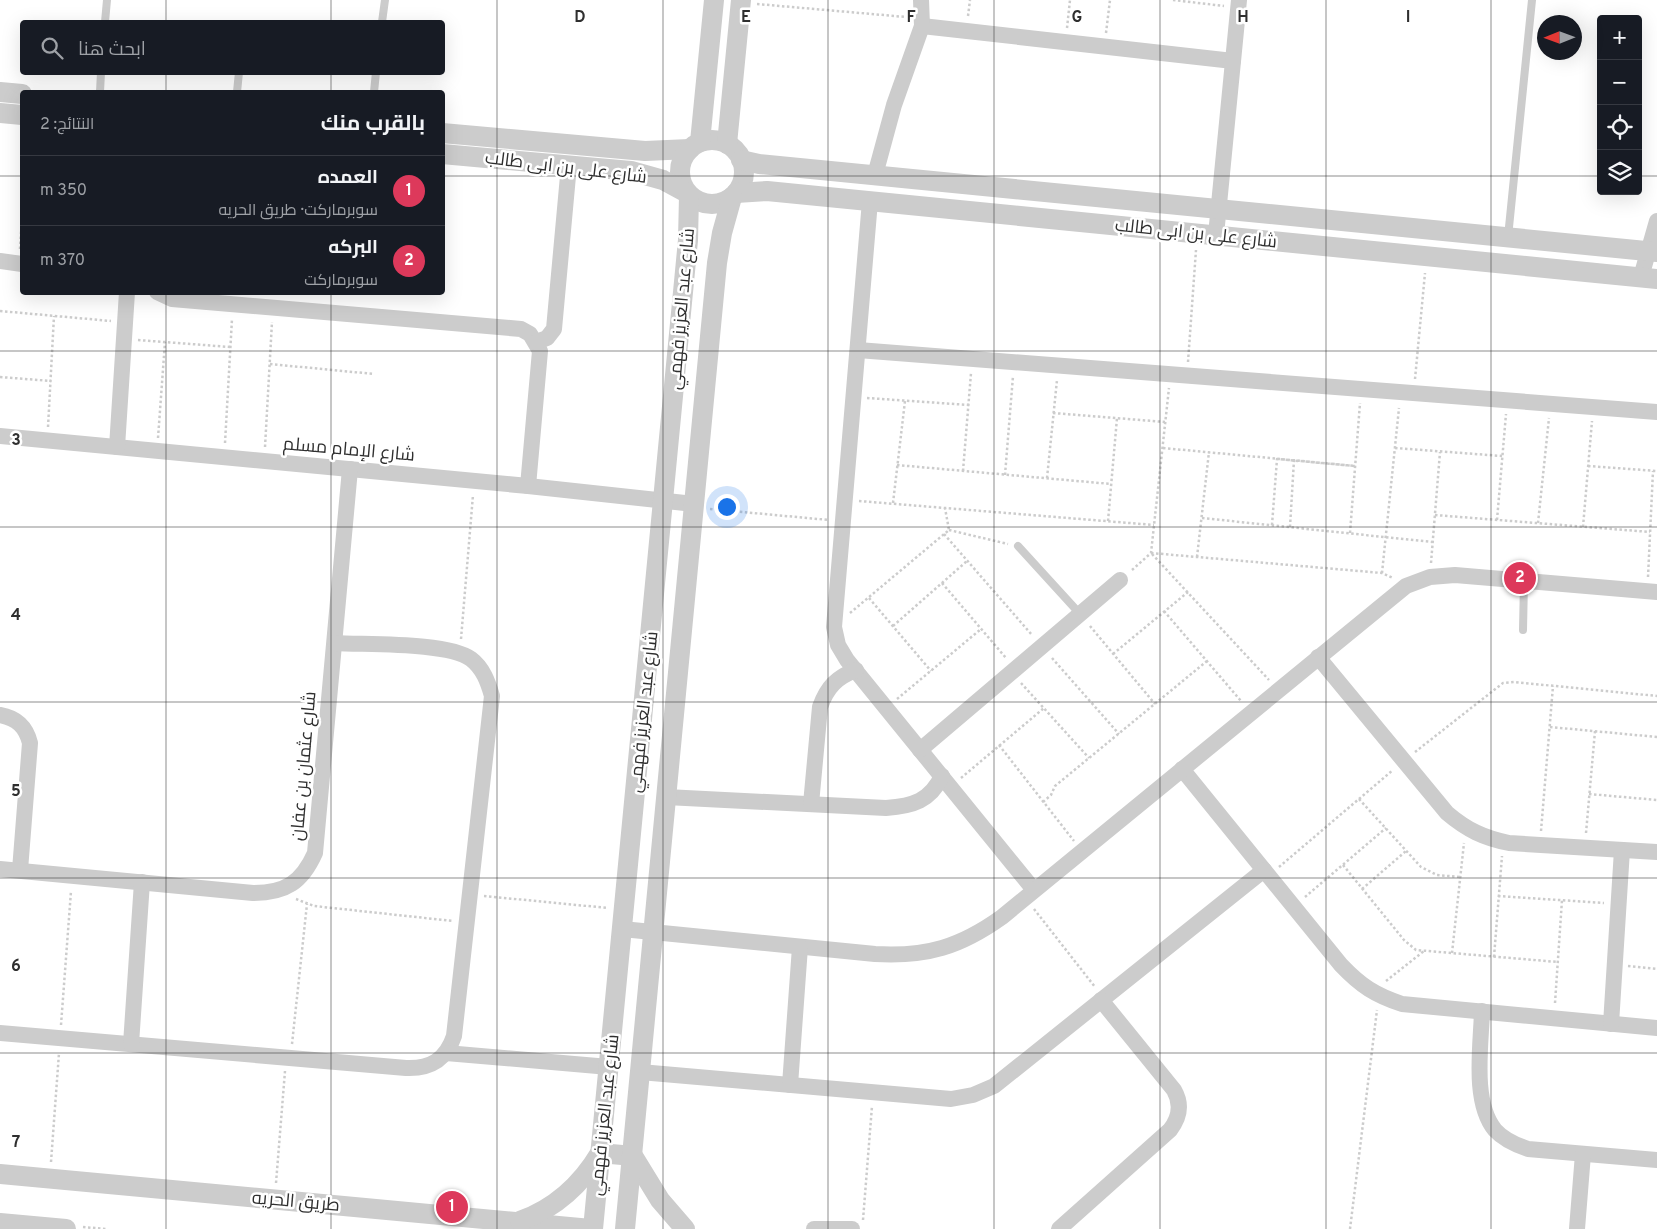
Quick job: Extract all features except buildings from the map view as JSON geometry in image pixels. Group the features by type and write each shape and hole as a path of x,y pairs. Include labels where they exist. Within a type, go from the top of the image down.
{"street":[{"path":"695,145 703,109 714,0"},
{"path":"875,175 894,105 922,22 921,0"},
{"path":"727,144 741,2"},
{"path":"1207,235 1219,209 1238,4"},
{"path":"922,22 1066,42 1233,61"},
{"path":"0,92 20,94"},
{"path":"703,109 716,115 730,112"},
{"path":"0,113 20,115"},
{"name":"شارع على بن ابى طالب","path":"445,133 633,150 695,145"},
{"path":"714,140 727,144 741,160 744,174 734,195 718,204 702,203 688,194 680,178 679,170 684,155 695,145 714,140"},
{"path":"631,171 636,159 633,150"},
{"name":"شارع على بن ابى طالب","path":"445,154 631,171 663,180 688,194"},
{"name":"شارع على بن ابى طالب","path":"741,160 782,166 1653,251"},
{"path":"536,342 547,338 554,329 569,165"},
{"path":"780,192 776,179 782,166"},
{"name":"شارع على بن ابى طالب","path":"734,195 755,191 780,192 1649,278"},
{"name":"شارع عبد العزيز فهمي","path":"592,1229 688,240 688,194"},
{"name":"شارع عبد العزيز فهمي","path":"625,1229 719,245 734,195"},
{"path":"870,201 834,627 838,644 856,670 946,782 1030,894"},
{"path":"1649,278 1657,222"},
{"path":"688,240 704,239 719,245"},
{"path":"0,261 20,264"},
{"path":"117,447 126,295"},
{"path":"163,295 172,299 233,302 512,326 530,334 540,351 540,361 528,486"},
{"path":"858,350 1657,412"},
{"name":"شارع الإمام مسلم","path":"0,436 528,486 694,506"},
{"name":"شارع عثمان بن عفان","path":"0,868 253,893 269,893 285,888 303,874 315,853 350,469"},
{"path":"623,920 653,932 903,956 930,952 956,944 980,932 1030,894 1406,586 1430,577 1455,575 1652,592"},
{"path":"920,750 1120,580"},
{"path":"0,1033 418,1069 431,1065 446,1053 454,1036 492,696 489,682 482,670 472,660 452,650 334,643"},
{"path":"1318,657 1447,813 1465,828 1486,838 1503,841 1657,852"},
{"path":"811,804 820,707 824,694 832,683 843,675 856,670"},
{"path":"0,715 13,718 21,724 30,743 20,870"},
{"path":"1182,769 1341,966 1358,983 1376,994 1402,1004 1657,1028"},
{"path":"666,797 880,808 914,805 946,782"},
{"path":"1611,1024 1622,850"},
{"path":"640,1072 951,1099 974,1095 994,1086 1102,999 1266,873"},
{"path":"131,1044 142,882"},
{"path":"790,1085 800,947"},
{"path":"1059,1229 1170,1130 1179,1115 1178,1097 1174,1090 1102,999"},
{"path":"1482,1011 1480,1094 1485,1113 1495,1130 1510,1142 1528,1149 1657,1160"},
{"path":"446,1053 608,1067"},
{"path":"516,1222 544,1210 569,1193 581,1181 600,1153 632,1156 660,1200 685,1229"},
{"path":"1577,1229 1583,1154"},
{"name":"طريق الحريه","path":"0,1174 592,1229"},
{"path":"0,1223 66,1229"},
{"path":"814,1229 852,1229"}],"lane":[{"path":"105,20 107,0"},
{"path":"382,20 385,0"},
{"path":"1508,237 1532,0"},
{"path":"100,90 101,75"},
{"path":"237,90 239,75"},
{"path":"374,90 376,75"},
{"path":"1018,546 1081,615"},
{"path":"1523,630 1524,581"}],"path":[{"path":"1066,42 1070,0"},
{"path":"1104,46 1110,0"},
{"path":"1173,0 1238,4"},
{"path":"741,2 922,22"},
{"path":"1120,580 1151,553 1166,422 1179,375 1207,235"},
{"path":"1382,573 1395,448 1407,393 1427,256"},
{"path":"224,457 233,302"},
{"path":"265,461 273,306"},
{"path":"0,311 125,322"},
{"path":"47,440 54,316"},
{"path":"124,339 230,346"},
{"path":"157,451 164,342"},
{"path":"963,471 972,359"},
{"path":"1005,475 1014,362"},
{"path":"270,364 374,374"},
{"path":"1047,478 1058,366"},
{"path":"0,377 51,381"},
{"path":"1350,533 1361,389"},
{"path":"854,397 968,405"},
{"path":"893,503 905,401"},
{"path":"1497,520 1507,401"},
{"path":"1538,523 1550,404"},
{"path":"1584,526 1593,407"},
{"path":"1054,413 1166,422"},
{"path":"1108,521 1117,418"},
{"path":"1163,448 1355,466"},
{"path":"1395,448 1502,456"},
{"path":"1197,557 1209,452"},
{"path":"1430,577 1440,452"},
{"path":"1272,525 1277,458"},
{"path":"1290,527 1294,460"},
{"path":"898,465 1111,484"},
{"path":"1588,466 1655,471 1650,532 1652,592"},
{"path":"460,653 474,481"},
{"path":"845,499 1154,525"},
{"path":"694,506 843,521"},
{"path":"944,508 949,530"},
{"path":"1435,515 1650,532"},
{"path":"1202,518 1432,542"},
{"path":"949,530 1018,546"},
{"path":"834,627 949,530"},
{"path":"1151,553 1382,573 1406,586"},
{"path":"1151,553 1278,690"},
{"path":"893,626 967,561"},
{"path":"942,583 1044,708 1089,758"},
{"path":"1112,654 1188,592"},
{"path":"869,598 931,671"},
{"path":"1164,611 1251,712"},
{"path":"1081,615 1155,704"},
{"path":"887,708 981,630"},
{"path":"1044,802 1051,795 1055,786 1207,662"},
{"path":"1266,873 1502,684 1514,682 1657,696"},
{"path":"1540,845 1553,686"},
{"path":"946,782 1000,745 1044,708"},
{"path":"1550,727 1657,737"},
{"path":"1584,847 1595,731"},
{"path":"1000,745 1082,851"},
{"path":"1589,794 1657,800 1657,794"},
{"path":"1359,799 1421,867 1437,875 1460,877"},
{"path":"1293,906 1386,828"},
{"path":"1452,953 1465,828"},
{"path":"1494,957 1503,841"},
{"path":"1362,889 1406,851"},
{"path":"1343,865 1410,946 1424,951 1558,962"},
{"path":"285,888 292,897 307,904 467,923"},
{"path":"1030,894 1102,999"},
{"path":"470,895 623,920"},
{"path":"1498,896 1618,904"},
{"path":"1554,1018 1562,900"},
{"path":"275,1200 307,904"},
{"path":"1350,1229 1376,994 1424,951"},
{"path":"1614,965 1657,969"},
{"path":"862,1229 873,1092"}],"place":[{"name":"البركه","path":"1520,578"},
{"name":"العمده","path":"452,1207"}]}
